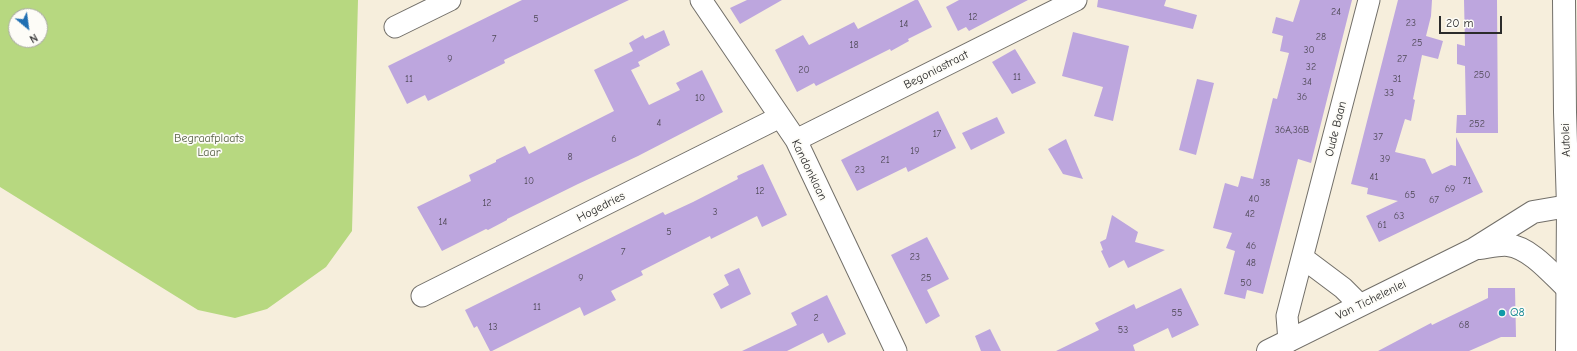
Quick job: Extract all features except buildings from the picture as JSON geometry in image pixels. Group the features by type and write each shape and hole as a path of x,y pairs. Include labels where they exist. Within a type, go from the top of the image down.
{"street":[{"path":"395,27 450,0"},
{"name":"Kandonklaan","path":"701,0 796,140 890,349"},
{"name":"Begoniastraat","path":"796,140 1076,0"},
{"name":"Oude Baan","path":"1289,341 1287,316 1369,0"},
{"name":"Autolei","path":"1564,0 1568,206 1567,351"},
{"name":"Hogedries","path":"422,296 780,117"},
{"name":"Van Tichelenlei","path":"1268,351 1474,249 1533,212 1568,206"},
{"name":"Van Tichelenlei","path":"1474,249 1506,245 1516,247 1540,262 1568,289"},
{"path":"1303,258 1343,288 1360,305"}],"green space":[{"name":"Begraafplaats Laar","path":"0,0 358,0 352,231 326,267 267,309 235,318 198,310 0,187"}],"place":[{"name":"Q8","path":"1502,313"}]}
